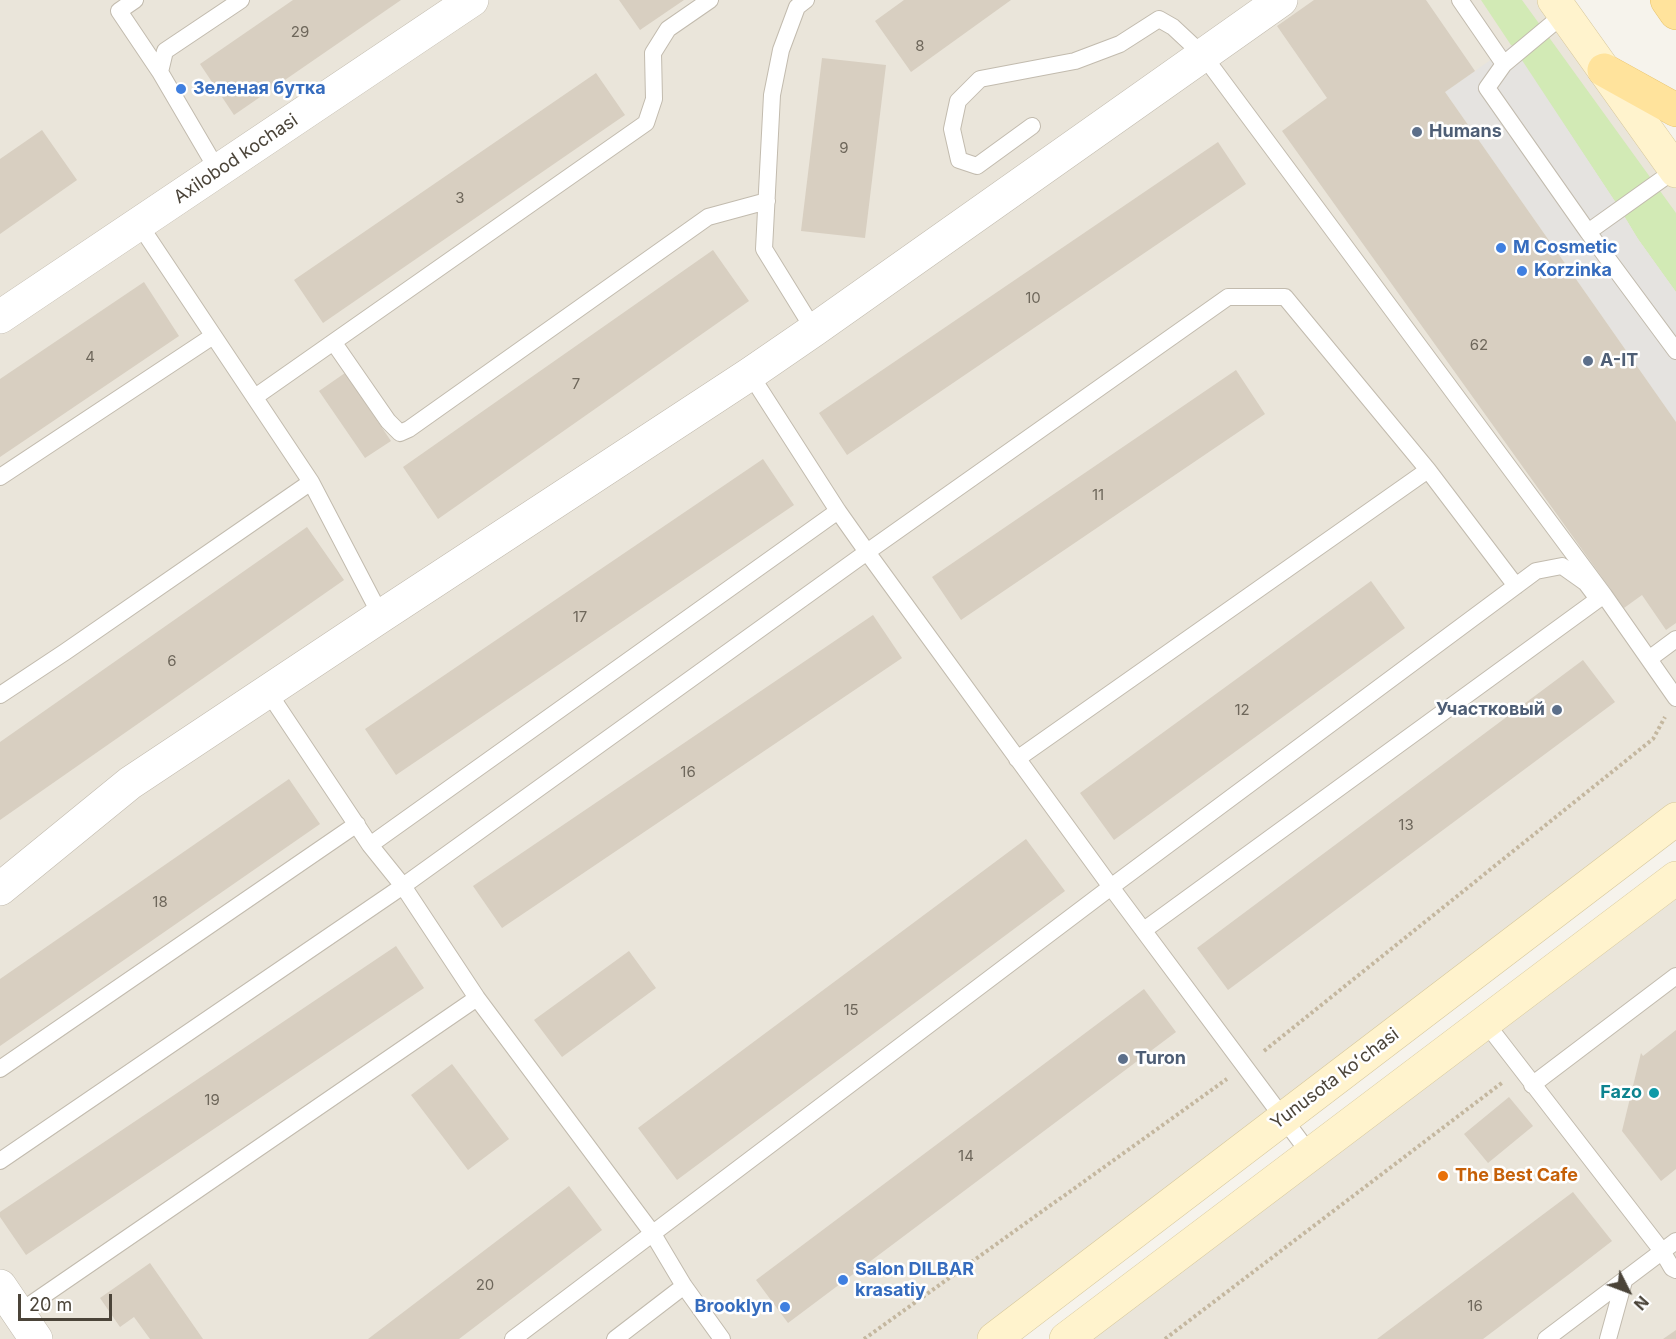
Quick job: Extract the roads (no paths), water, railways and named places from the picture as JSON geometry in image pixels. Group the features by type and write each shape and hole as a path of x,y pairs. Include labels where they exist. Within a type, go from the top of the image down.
{"main road":[{"path":"1667,0 1676,13"},
{"path":"1559,7 1676,170"},
{"path":"1604,70 1676,110"},
{"name":"Yunusota koʻchasi","path":"994,1339 1676,819"},
{"path":"1066,1339 1676,878"}],"street":[{"name":"Axilobod kochasi","path":"0,317 472,0"},
{"path":"0,889 130,783 750,374 1281,0"},
{"path":"0,1286 27,1326"}],"lane":[{"path":"135,0 119,11 160,72 218,171"},
{"path":"160,72 165,51 240,0"},
{"path":"255,397 646,123 654,99 653,53 668,29 710,0"},
{"path":"806,0 797,7 781,50 772,94 764,249 814,330"},
{"path":"1460,0 1504,64"},
{"path":"1559,7 1504,64 1486,88 1676,351"},
{"path":"1032,126 976,166 959,160 952,129 958,101 980,79 1075,61 1120,44 1159,19 1173,27 1203,55 1649,659 1673,703"},
{"path":"1588,232 1676,170"},
{"path":"334,343 388,421 400,433 409,429 708,217 766,201"},
{"path":"139,224 311,482 381,616"},
{"path":"0,1161 404,886 867,552 1228,297 1285,297 1428,470 1516,586"},
{"path":"0,477 213,336"},
{"path":"750,374 867,552 1111,887 1310,1154"},
{"path":"1017,759 1428,470"},
{"path":"0,694 311,482"},
{"path":"370,844 838,511"},
{"path":"513,1339 1111,887 1536,571 1562,566 1601,597"},
{"path":"1144,930 1601,597"},
{"path":"1649,659 1676,639"},
{"path":"268,692 370,844 404,886 477,998 653,1234 684,1286 722,1339"},
{"path":"0,1070 357,824"},
{"path":"1532,1084 1676,976"},
{"path":"27,1326 477,998"},
{"path":"1485,1022 1662,1251 1672,1268 1676,1270"},
{"path":"1546,1339 1676,1241"},
{"path":"1608,1339 1624,1281"},
{"path":"615,1339 684,1286"}],"place":[{"name":"Зеленая бутка","path":"181,89"},
{"name":"Humans","path":"1417,132"},
{"name":"M Cosmetic","path":"1501,248"},
{"name":"Korzinka","path":"1522,271"},
{"name":"A-IT","path":"1588,361"},
{"name":"Участковый","path":"1557,710"},
{"name":"Turon","path":"1123,1059"},
{"name":"Fazo","path":"1654,1093"},
{"name":"The Best Cafe","path":"1443,1176"},
{"name":"Salon DILBAR krasatiy","path":"843,1280"},
{"name":"Brooklyn","path":"785,1307"}]}
